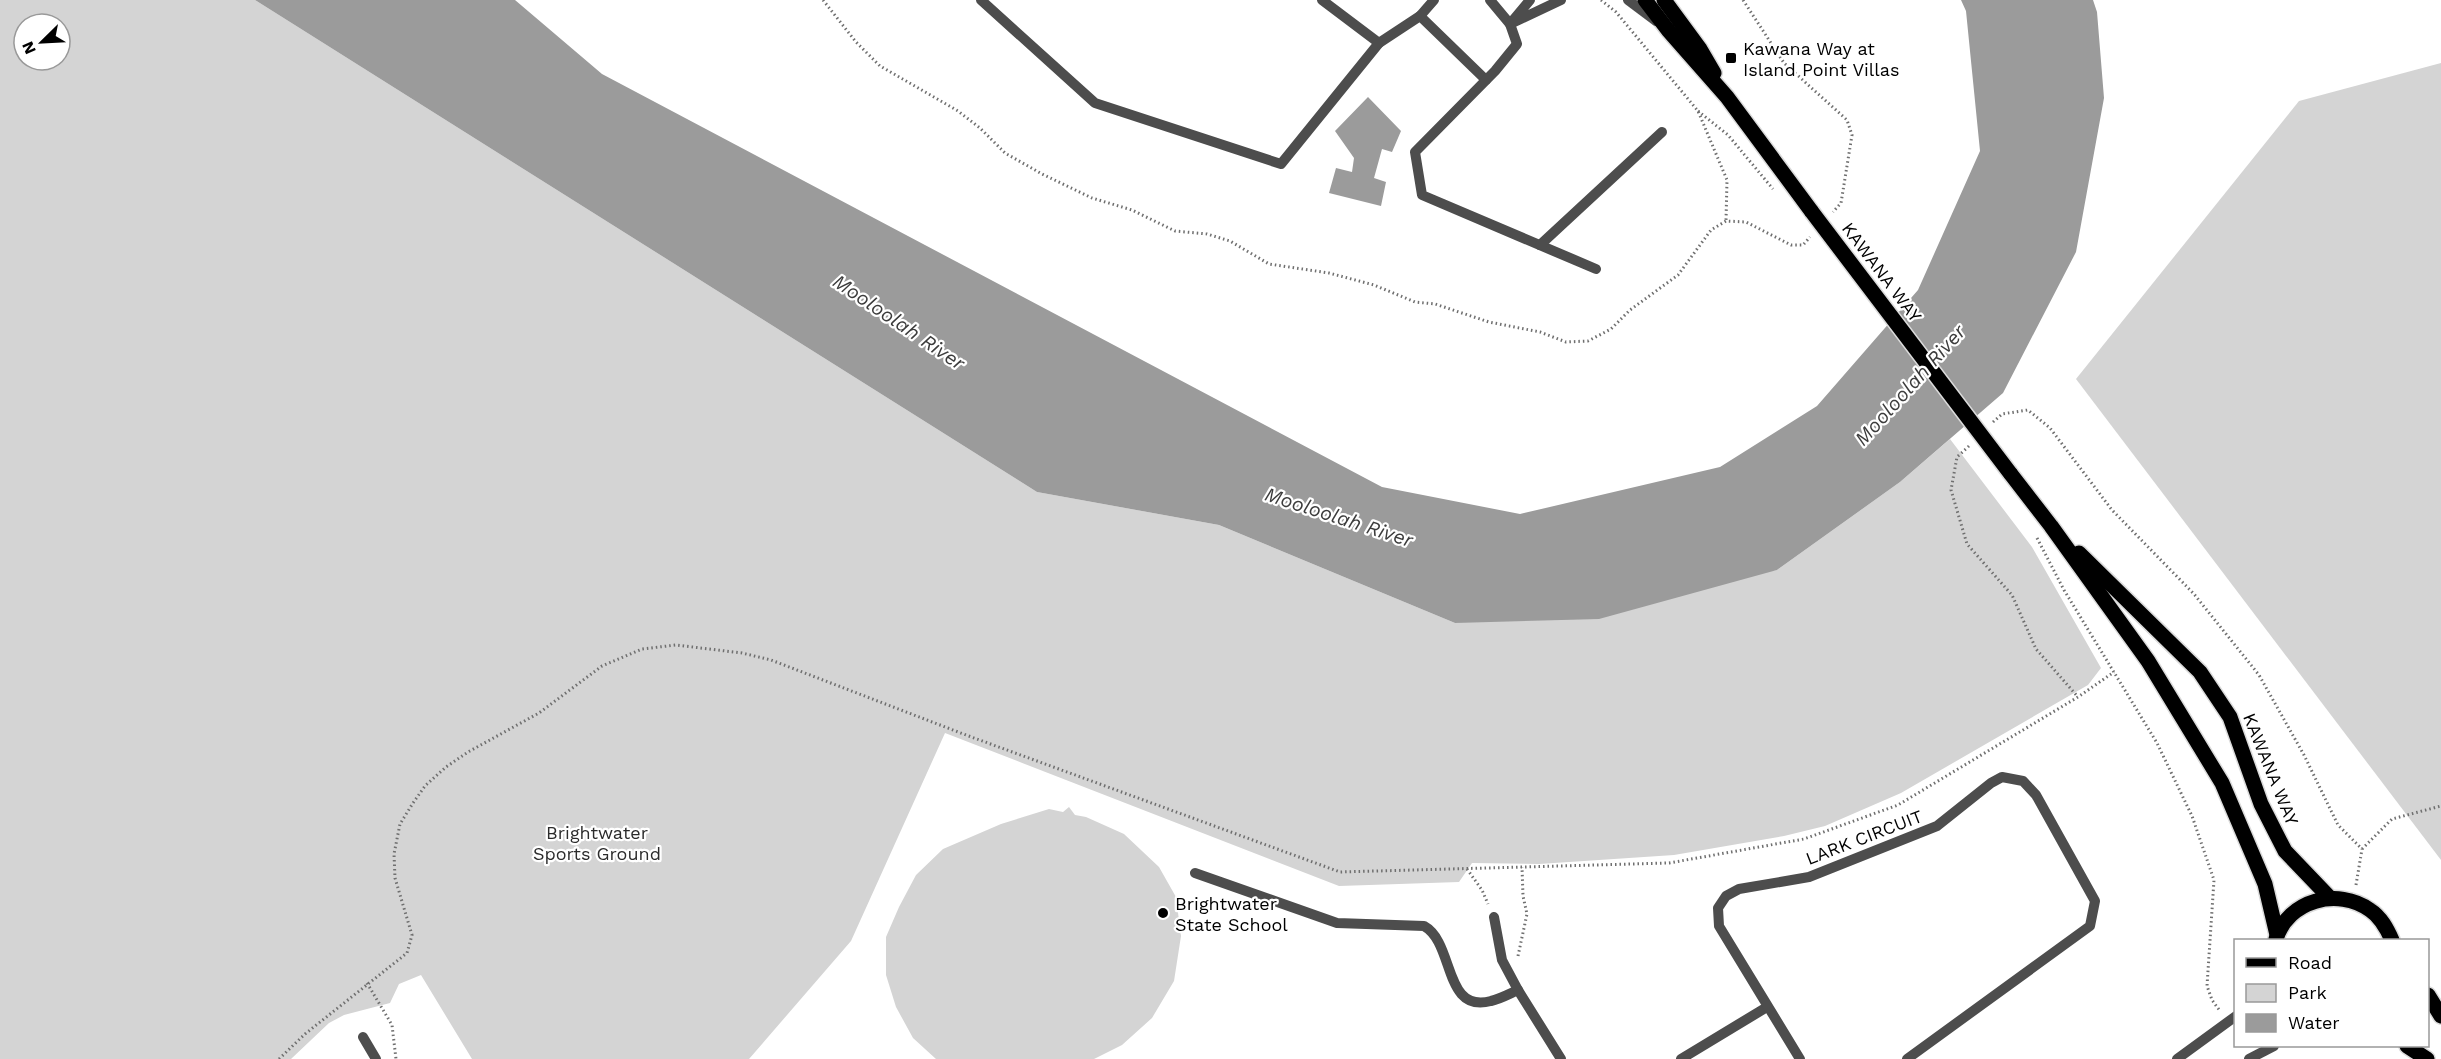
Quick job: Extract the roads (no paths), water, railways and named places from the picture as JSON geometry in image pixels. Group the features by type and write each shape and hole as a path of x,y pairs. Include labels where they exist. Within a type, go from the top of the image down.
{"main road":[{"name":"KAWANA WAY","path":"1645,0 1668,30 1727,97 2051,526 2148,661 2222,783 2265,884 2276,938"},
{"name":"KAWANA WAY","path":"1664,0 1701,49 1727,97"},
{"name":"KAWANA WAY","path":"2051,526 2200,672 2230,717 2261,804 2286,851 2330,898"},
{"path":"2276,938 2286,921 2298,909 2313,901 2330,898 2353,901 2371,910 2385,925 2392,939"},
{"path":"2429,998 2441,1016"},
{"path":"2409,1047 2427,1059"}],"street":[{"path":"981,0 1095,103 1281,164 1379,43 1420,16 1434,0"},
{"path":"1322,0 1379,43"},
{"path":"1490,0 1510,24 1517,44 1486,80 1415,152 1422,195 1596,269"},
{"path":"1510,24 1530,0"},
{"path":"1510,24 1561,0"},
{"path":"1628,0 1668,30"},
{"path":"1420,16 1486,80"},
{"path":"1540,245 1662,132"},
{"name":"LARK CIRCUIT","path":"1800,1059 1719,926 1718,908 1726,896 1739,889 1809,877 1937,826 1991,783 2002,777 2023,781 2036,795 2095,901 2090,926 1907,1059"},
{"path":"1195,873 1337,923 1424,926 1433,931 1439,940 1455,987 1463,998 1475,1003 1492,1001 1518,990"},
{"path":"1494,916 1502,960 1561,1059"},
{"path":"1682,1059 1767,1007"},
{"path":"2177,1059 2232,1019"},
{"path":"363,1037 376,1059"},
{"path":"2249,1059 2272,1047"}],"water":[{"name":"Mooloolah River","path":"255,0 515,0 602,74 1382,487 1520,514 1720,467 1817,406 1918,290 1980,151 1966,11 1961,0 2093,0 2097,12 2104,98 2076,252 2003,393 1900,482 1777,570 1599,619 1455,623 1219,525 1037,492"},
{"path":"1368,97 1401,131 1392,152 1382,149 1374,178 1386,182 1381,206 1329,193 1336,168 1352,172 1354,158 1335,131"}],"place":[{"name":"Kawana Way at Island Point Villas","path":"1731,58"},
{"name":"Brightwater State School","path":"1163,913"}],"park label":[{"name":"Brightwater Sports Ground","path":"597,842"}]}
